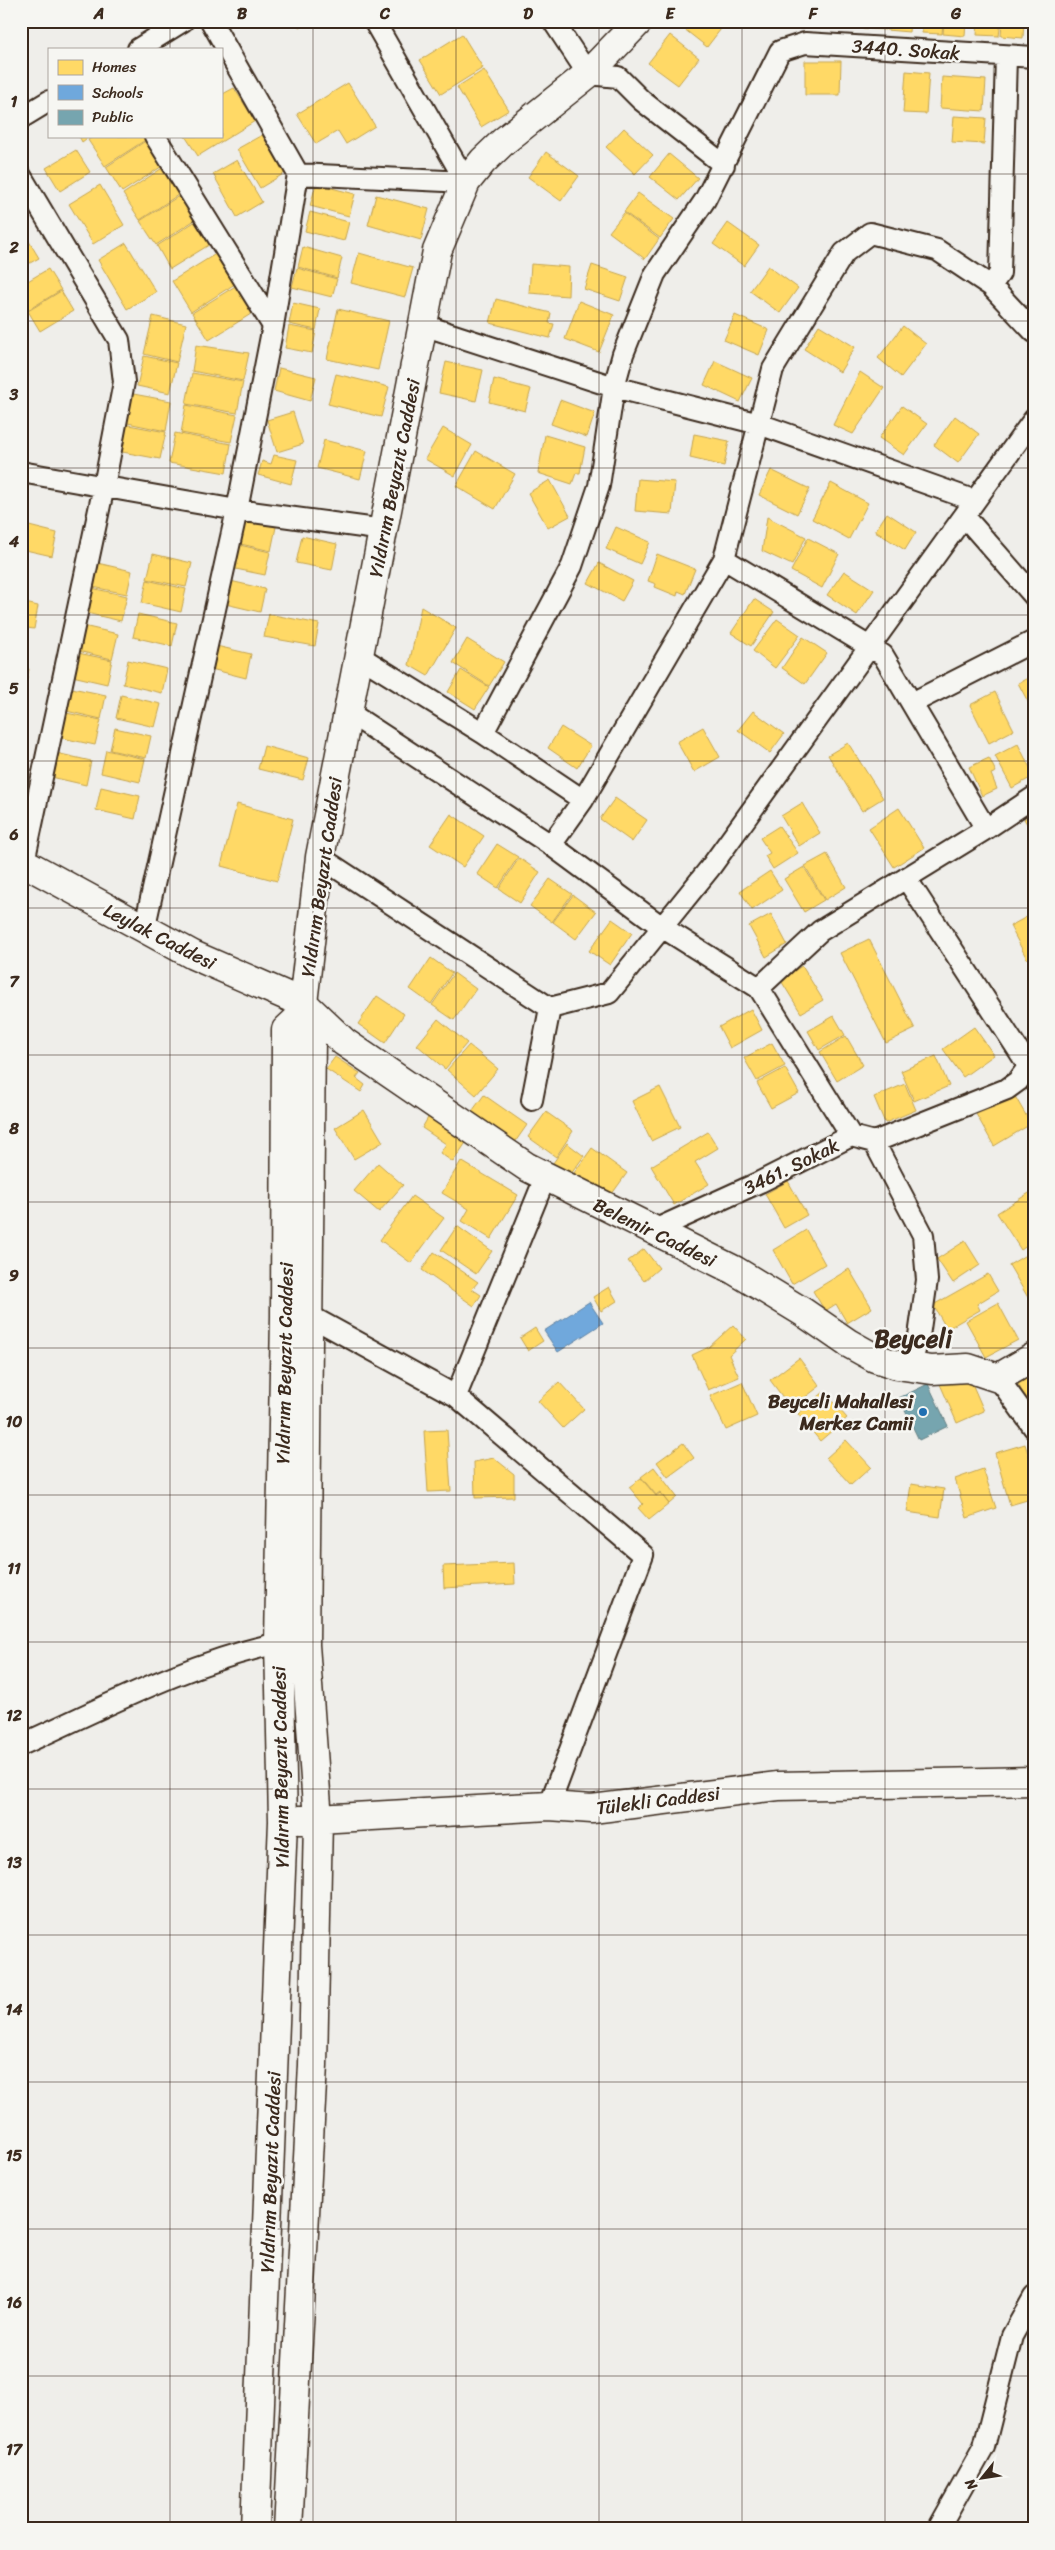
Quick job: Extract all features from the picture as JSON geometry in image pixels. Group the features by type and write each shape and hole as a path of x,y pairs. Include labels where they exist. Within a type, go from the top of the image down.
{"main road":[{"name":"Yıldırım Beyazıt Caddesi","path":"288,2529 313,2065 318,1819 305,1645 310,1316 311,1035 303,1008 320,857 437,251 466,182 483,161 504,141 588,74 639,21"},
{"name":"Leylak Caddesi","path":"23,862 144,930 303,1008"},
{"name":"Yıldırım Beyazıt Caddesi","path":"255,2529 283,1822 279,1643 285,1306 286,1030 303,1008"},
{"name":"Belemir Caddesi","path":"303,1008 344,1042 492,1145 545,1178 767,1289 848,1343 876,1358 910,1368 932,1370 968,1368 998,1378"},
{"path":"998,1378 1034,1357"},
{"name":"Tülekli Caddesi","path":"283,1822 550,1806 592,1809 778,1786 1034,1781"}],"street":[{"path":"140,48 183,21"},
{"path":"144,930 237,510 272,326 298,174 211,21"},
{"path":"374,21 466,182"},
{"path":"484,733 572,566 599,486 614,387 622,354 655,274 705,200 724,165 641,100 618,77 588,74 553,21"},
{"name":"3440. Sokak","path":"724,165 780,51 805,43 1034,57"},
{"path":"991,286 1000,273 1006,56"},
{"path":"21,118 48,103"},
{"path":"156,138 272,326"},
{"path":"298,174 466,182"},
{"path":"21,176 119,340 124,382 104,486 23,862"},
{"path":"551,845 583,800 724,559 773,369 844,253 870,233 937,250 991,286 1034,332"},
{"path":"423,325 614,387 759,424 969,509 1034,596"},
{"path":"320,857 550,1008 609,993 710,868 1034,419"},
{"path":"21,472 237,510 384,530"},
{"path":"724,559 883,655 986,829"},
{"path":"912,703 1034,641"},
{"path":"359,656 484,733 583,800"},
{"path":"348,712 551,845 662,927 759,988 851,1136"},
{"path":"759,988 820,931 986,829 1034,797"},
{"path":"906,878 1031,1062 1018,1081 1007,1088 874,1142 923,1235 927,1280 919,1336 910,1368"},
{"path":"532,1100 550,1008"},
{"name":"3461. Sokak","path":"652,1230 760,1182 851,1136 874,1142"},
{"path":"456,1396 545,1178"},
{"path":"310,1316 456,1396 644,1555 550,1806"},
{"path":"998,1378 1034,1428"},
{"path":"21,1745 113,1703 235,1652 279,1643"},
{"path":"938,2529 984,2447 1012,2336 1034,2297"}],"building: Homes":[{"path":"296,21 309,21 299,27"},
{"path":"682,21 727,21 707,47 679,25"},
{"path":"777,21 799,21 799,27 776,26"},
{"path":"862,21 886,21 885,30 861,28"},
{"path":"887,21 910,21 909,32 886,30"},
{"path":"923,21 943,21 942,34 922,33"},
{"path":"944,21 966,21 965,36 943,34"},
{"path":"978,21 1001,21 999,36 977,35"},
{"path":"1002,21 1024,21 1023,38 1001,36"},
{"path":"462,34 483,68 441,94 420,60"},
{"path":"670,35 699,58 678,85 648,63"},
{"path":"805,61 841,61 840,95 805,95"},
{"path":"484,70 509,110 481,127 457,87"},
{"path":"906,71 929,73 926,114 903,113"},
{"path":"942,77 986,80 984,111 940,108"},
{"path":"348,83 375,126 346,144 338,131 316,144 297,114"},
{"path":"234,88 255,121 198,156 186,138 222,138 222,94"},
{"path":"954,116 986,118 984,144 952,142"},
{"path":"624,128 653,155 635,174 606,147"},
{"path":"262,135 285,173 260,188 237,149"},
{"path":"91,138 148,138 105,166 88,140"},
{"path":"150,138 167,163 122,192 106,167"},
{"path":"76,150 90,172 60,191 46,168"},
{"path":"546,152 579,176 561,201 528,177"},
{"path":"669,154 698,178 679,200 650,177"},
{"path":"237,160 262,202 237,217 213,174"},
{"path":"167,165 184,191 140,220 123,194"},
{"path":"1032,183 1034,184 1034,231 1030,231"},
{"path":"316,184 355,194 349,216 310,206"},
{"path":"100,185 124,225 93,244 69,204"},
{"path":"185,192 201,216 156,245 140,221"},
{"path":"638,193 674,219 660,238 624,212"},
{"path":"376,195 429,209 421,240 368,225"},
{"path":"310,212 349,222 344,241 305,231"},
{"path":"624,213 659,239 645,259 609,232"},
{"path":"202,217 217,240 170,269 157,246"},
{"path":"728,223 759,245 744,266 713,244"},
{"path":"27,238 39,258 21,268 21,242"},
{"path":"126,243 156,292 127,309 98,260"},
{"path":"303,247 342,258 337,278 298,267"},
{"path":"222,250 241,280 191,312 172,281"},
{"path":"359,253 413,268 405,297 351,283"},
{"path":"531,264 569,267 568,296 529,293"},
{"path":"592,265 628,277 620,301 584,289"},
{"path":"768,266 798,288 780,313 750,291"},
{"path":"297,268 337,279 332,297 292,287"},
{"path":"48,269 61,290 28,310 21,299 21,285"},
{"path":"242,282 259,309 209,340 192,313"},
{"path":"61,291 73,311 40,331 28,311"},
{"path":"496,299 551,313 549,323 554,324 550,338 490,323"},
{"path":"579,301 614,315 599,352 565,339"},
{"path":"293,303 320,309 316,330 289,324"},
{"path":"338,309 389,321 378,370 327,359"},
{"path":"735,315 769,330 759,355 724,340"},
{"path":"153,316 186,324 177,362 144,354"},
{"path":"819,325 855,347 840,372 804,349"},
{"path":"289,326 316,331 312,353 285,348"},
{"path":"903,326 926,344 901,377 878,358"},
{"path":"196,345 249,353 243,381 192,371"},
{"path":"144,356 177,363 170,393 137,386"},
{"path":"715,361 752,378 740,402 704,385"},
{"path":"446,362 483,370 476,401 439,393"},
{"path":"279,368 316,377 310,401 274,391"},
{"path":"860,372 884,388 853,434 833,425"},
{"path":"192,373 243,382 237,413 186,404"},
{"path":"336,374 389,387 381,417 328,404"},
{"path":"494,379 531,389 525,411 489,402"},
{"path":"128,393 171,401 166,431 123,422"},
{"path":"560,400 595,413 587,437 551,424"},
{"path":"186,405 237,415 231,442 181,433"},
{"path":"902,406 927,424 904,455 879,438"},
{"path":"293,412 303,444 277,452 267,420"},
{"path":"955,416 979,434 958,463 934,445"},
{"path":"123,424 166,432 160,459 117,451"},
{"path":"443,428 472,445 455,476 425,459"},
{"path":"175,433 231,444 226,473 169,463"},
{"path":"694,434 729,441 724,466 690,458"},
{"path":"545,435 585,447 580,473 576,473 572,484 538,473"},
{"path":"324,440 367,451 360,479 317,468"},
{"path":"476,451 515,474 495,509 456,486"},
{"path":"274,455 297,460 291,484 258,475 262,461 271,464"},
{"path":"771,470 810,489 797,514 759,495"},
{"path":"638,479 675,482 672,514 635,511"},
{"path":"550,480 570,516 548,528 528,493"},
{"path":"831,483 868,503 849,539 812,519"},
{"path":"887,513 916,532 905,550 875,531"},
{"path":"767,517 806,537 792,565 762,551"},
{"path":"237,518 276,527 271,551 232,542"},
{"path":"21,524 57,533 52,556 21,549"},
{"path":"616,527 650,542 640,564 606,549"},
{"path":"302,536 337,544 332,570 296,563"},
{"path":"808,538 839,554 822,588 791,571"},
{"path":"231,543 270,552 265,575 226,567"},
{"path":"153,554 192,563 186,587 147,579"},
{"path":"657,554 695,569 685,594 678,591 677,596 655,587 656,584 648,581"},
{"path":"93,562 132,571 127,594 88,586"},
{"path":"599,563 633,581 622,601 588,583"},
{"path":"844,571 874,590 857,615 827,595"},
{"path":"147,580 186,589 181,612 142,603"},
{"path":"226,580 265,589 260,612 221,603"},
{"path":"87,587 127,596 121,621 82,612"},
{"path":"754,599 774,612 751,646 731,633"},
{"path":"21,602 38,606 34,629 21,627"},
{"path":"421,607 456,628 428,676 409,665"},
{"path":"138,614 177,623 172,646 133,637"},
{"path":"269,614 319,624 315,646 264,637"},
{"path":"777,619 800,635 775,668 753,651"},
{"path":"79,625 118,634 112,659 74,650"},
{"path":"803,637 827,653 805,684 782,668"},
{"path":"467,639 504,662 489,686 453,663"},
{"path":"212,645 251,654 246,678 207,668"},
{"path":"73,652 112,660 107,684 68,675"},
{"path":"128,660 167,669 162,693 123,684"},
{"path":"21,668 29,669 24,693 21,692"},
{"path":"461,670 489,687 475,709 448,692"},
{"path":"1034,675 1034,713 1018,683"},
{"path":"67,687 106,695 101,719 62,710"},
{"path":"995,692 1014,730 989,743 970,705"},
{"path":"121,695 161,704 155,727 116,718"},
{"path":"753,711 784,734 770,753 738,730"},
{"path":"66,713 101,720 95,745 62,738"},
{"path":"561,727 591,746 577,768 548,748"},
{"path":"703,727 720,757 694,772 677,742"},
{"path":"115,728 151,736 146,758 110,750"},
{"path":"848,743 883,798 862,811 828,755"},
{"path":"1018,744 1034,776 1012,788 995,756"},
{"path":"264,746 309,758 303,780 258,769"},
{"path":"106,750 145,759 140,782 101,773"},
{"path":"52,752 91,761 86,785 47,776"},
{"path":"989,758 996,772 991,774 997,789 982,796 969,767"},
{"path":"101,787 140,796 135,819 96,810"},
{"path":"615,798 647,820 632,842 600,819"},
{"path":"802,803 820,833 799,846 781,816"},
{"path":"237,804 293,819 277,881 221,866"},
{"path":"899,808 924,848 894,867 869,828"},
{"path":"1034,813 1034,835 1024,819"},
{"path":"451,814 484,836 463,867 430,845"},
{"path":"779,826 798,853 773,869 765,856 770,853 760,838"},
{"path":"497,844 518,857 498,888 477,874"},
{"path":"827,854 846,887 825,900 805,866"},
{"path":"519,858 540,872 520,903 499,889"},
{"path":"804,867 824,900 804,912 784,879"},
{"path":"770,871 782,890 752,910 740,891"},
{"path":"550,879 572,894 552,922 530,906"},
{"path":"573,895 596,912 576,939 553,922"},
{"path":"1034,913 1034,955 1027,959 1010,926"},
{"path":"771,914 787,944 766,957 749,926"},
{"path":"612,919 632,933 610,965 589,951"},
{"path":"869,939 915,1029 886,1043 840,953"},
{"path":"431,958 452,973 431,1004 410,989"},
{"path":"802,966 823,1000 801,1013 780,979"},
{"path":"454,973 476,989 454,1020 432,1005"},
{"path":"377,996 404,1014 385,1043 358,1024"},
{"path":"751,1009 762,1030 730,1048 719,1027"},
{"path":"834,1016 845,1035 819,1050 808,1031"},
{"path":"438,1019 467,1043 445,1069 417,1045"},
{"path":"974,1027 994,1055 963,1077 943,1049"},
{"path":"846,1036 863,1065 837,1081 820,1052"},
{"path":"772,1043 785,1066 757,1081 744,1058"},
{"path":"469,1045 498,1069 476,1095 447,1070"},
{"path":"936,1056 949,1086 914,1101 901,1071"},
{"path":"335,1057 360,1073 356,1078 365,1085 361,1092 326,1069"},
{"path":"785,1068 799,1093 771,1108 757,1083"},
{"path":"1034,1077 1034,1089 1028,1083"},
{"path":"905,1084 916,1110 885,1123 874,1097"},
{"path":"660,1087 680,1127 651,1141 632,1101"},
{"path":"1013,1093 1031,1124 994,1146 976,1114"},
{"path":"484,1095 527,1125 513,1145 470,1114"},
{"path":"364,1110 383,1142 354,1159 335,1128"},
{"path":"546,1112 573,1131 556,1157 528,1137"},
{"path":"429,1116 467,1141 453,1162 440,1153 446,1144 422,1128"},
{"path":"708,1132 718,1148 695,1162 709,1184 674,1205 651,1166"},
{"path":"567,1143 584,1156 568,1178 551,1166"},
{"path":"592,1148 627,1173 609,1198 574,1173"},
{"path":"461,1161 518,1195 491,1239 462,1221 469,1209 442,1193"},
{"path":"378,1163 403,1185 379,1212 354,1191"},
{"path":"788,1181 807,1215 784,1228 765,1194"},
{"path":"1034,1190 1034,1241 1021,1250 997,1213"},
{"path":"412,1196 444,1218 411,1263 380,1240"},
{"path":"457,1226 492,1251 476,1274 441,1250"},
{"path":"806,1230 825,1264 792,1284 773,1250"},
{"path":"965,1241 980,1265 953,1283 937,1259"},
{"path":"644,1249 659,1268 644,1281 628,1261"},
{"path":"1034,1250 1034,1299 1030,1301 1009,1265"},
{"path":"434,1252 478,1282 472,1289 481,1295 474,1306 422,1270"},
{"path":"849,1269 872,1308 847,1323 836,1304 825,1311 813,1291"},
{"path":"988,1274 998,1291 977,1304 980,1310 947,1329 933,1305"},
{"path":"609,1287 617,1301 601,1311 593,1297"},
{"path":"998,1303 1018,1340 986,1357 966,1321"},
{"path":"733,1325 746,1339 729,1355 739,1377 708,1390 692,1355 709,1347"},
{"path":"535,1328 543,1341 528,1351 520,1338"},
{"path":"799,1358 820,1386 791,1408 770,1380"},
{"path":"1034,1368 1034,1410 1032,1411 1015,1378"},
{"path":"967,1372 984,1411 957,1423 940,1384"},
{"path":"559,1382 584,1409 563,1428 538,1401"},
{"path":"742,1382 757,1416 726,1430 710,1396"},
{"path":"824,1392 847,1418 820,1441 798,1414"},
{"path":"447,1430 451,1491 428,1492 424,1431"},
{"path":"846,1440 871,1467 851,1485 826,1458"},
{"path":"683,1443 694,1458 668,1477 657,1462"},
{"path":"1025,1444 1034,1472 1034,1498 1010,1505 995,1453"},
{"path":"494,1458 514,1474 514,1497 475,1498 474,1462"},
{"path":"654,1467 677,1497 669,1504 660,1492 656,1495 641,1477"},
{"path":"983,1469 996,1508 967,1518 955,1479"},
{"path":"641,1478 656,1496 660,1493 669,1504 649,1520 638,1508 643,1504 629,1487"},
{"path":"911,1484 944,1489 940,1517 907,1512"},
{"path":"514,1563 515,1584 444,1588 443,1566"}],"building: Schools":[{"path":"589,1302 603,1323 558,1352 544,1331"}],"building: Public":[{"name":"Beyceli Mahallesi Merkez Camii","path":"928,1384 948,1426 919,1440 899,1398"}],"place":[{"name":"Beyceli Mahallesi Merkez Camii","path":"923,1412"}],"district":[{"name":"Beyceli","path":"913,1339"}]}
